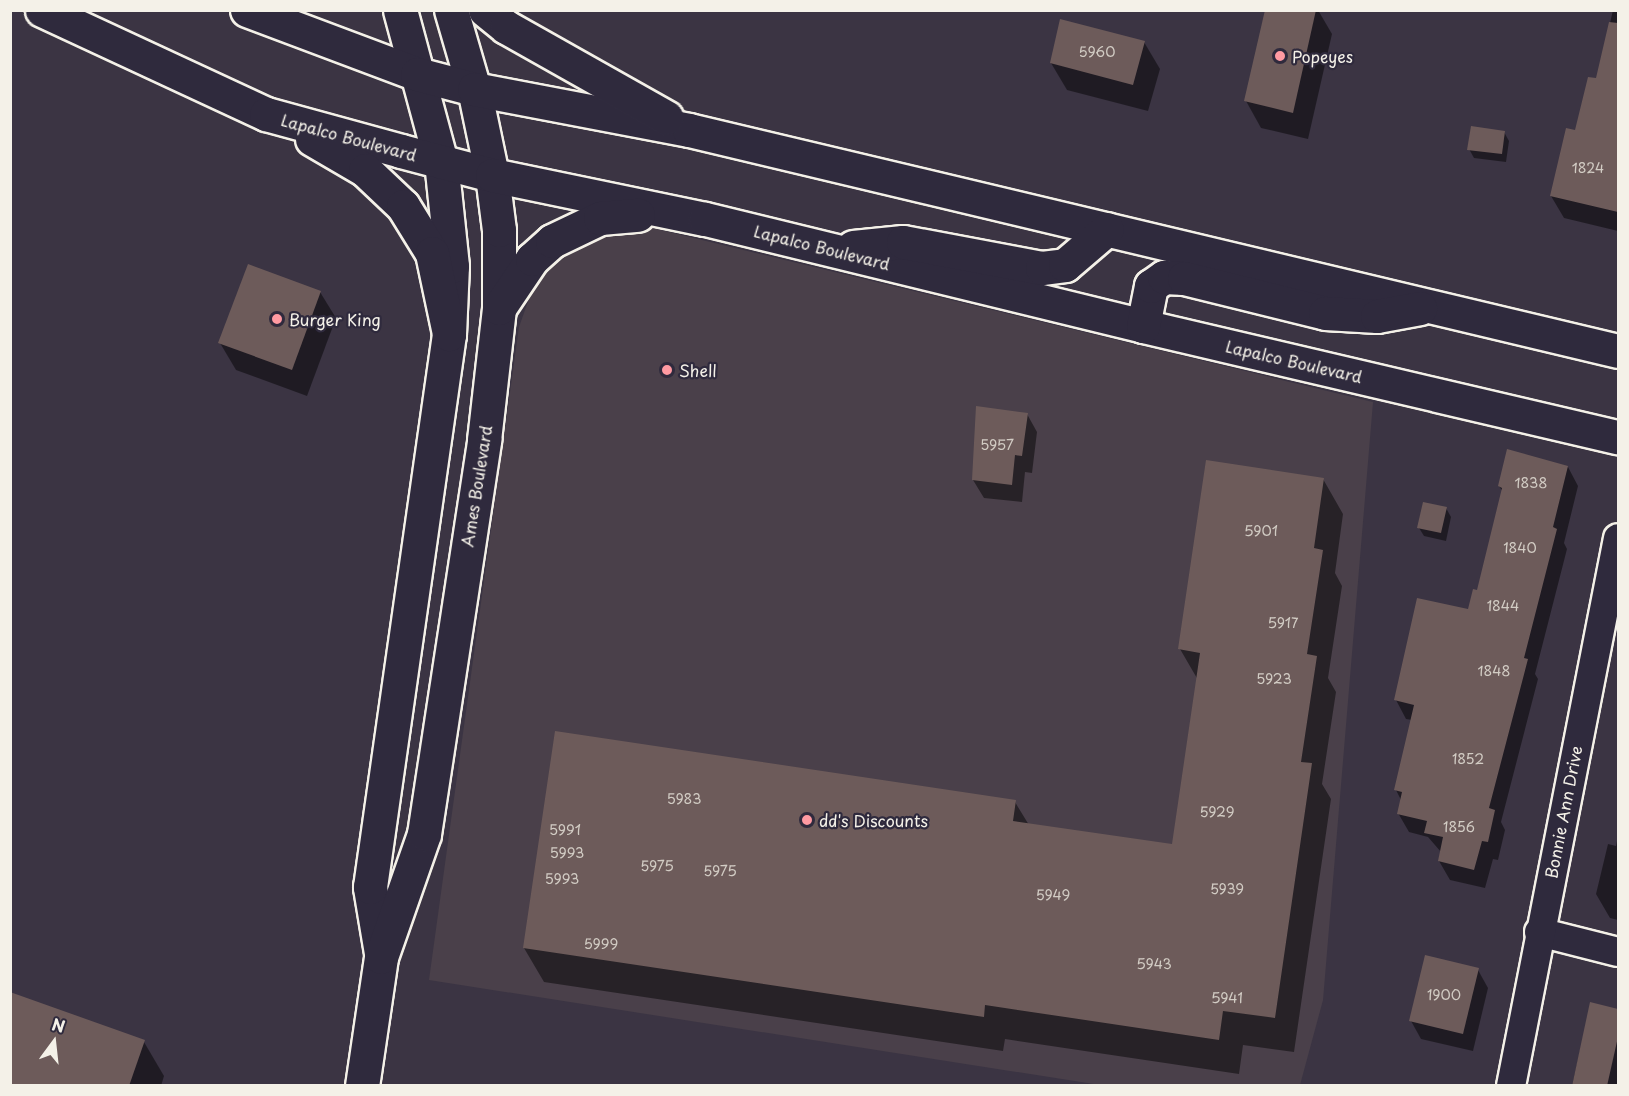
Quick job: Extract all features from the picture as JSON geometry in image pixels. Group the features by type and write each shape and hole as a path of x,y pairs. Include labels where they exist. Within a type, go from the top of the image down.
{"main road":[{"name":"Lapalco Boulevard","path":"42,10 266,114 441,162 492,175 705,219 1143,326 1618,437"},
{"name":"Ames Boulevard","path":"381,957 370,887 448,334 452,266 441,162 400,10"},
{"name":"Ames Boulevard","path":"362,1086 381,957 423,834 487,420 499,308 499,230 492,175 474,89 451,10"},
{"path":"485,10 506,27 689,130"},
{"path":"260,13 417,74 474,89 689,130 1618,351"},
{"path":"266,114 365,170 403,206 432,253 448,334"},
{"path":"499,308 532,259 569,230 600,218 626,214 705,219"},
{"path":"830,249 903,242 1042,268 1065,265 1107,229"},
{"path":"1143,326 1151,286 1164,278 1184,278 1325,312 1377,316 1430,306"}],"street":[{"name":"Bonnie Ann Drive","path":"1511,1086 1539,932 1618,538"},
{"path":"1539,932 1618,952"}],"shaded area":[{"path":"644,226 1373,402 1323,1000 1300,1085 1100,1085 429,980 519,327 535,282 583,242"}],"building":[{"name":"Popeyes","path":"1265,10 1316,10 1293,113 1244,101"},
{"path":"1060,19 1145,41 1133,85 1050,63"},
{"path":"1609,22 1618,23 1618,212 1550,196 1566,128 1575,130 1588,77 1596,78"},
{"path":"1471,126 1505,131 1502,154 1467,150"},
{"name":"Burger King","path":"248,264 321,291 292,370 218,343"},
{"path":"976,406 1028,413 1022,456 1015,455 1012,485 972,480"},
{"path":"1507,449 1568,466 1553,527 1557,529 1524,658 1528,659 1489,808 1495,810 1488,842 1482,841 1474,870 1438,861 1443,837 1424,833 1427,821 1397,814 1402,792 1394,790 1414,705 1394,700 1417,598 1468,609 1473,589 1477,590 1502,488 1498,486"},
{"path":"1206,460 1324,478 1314,548 1323,550 1307,654 1317,656 1301,762 1312,763 1275,1018 1223,1011 1219,1040 985,1005 984,1017 523,948 555,731 1016,800 1013,821 1172,844 1200,653 1178,649"},
{"path":"1423,502 1447,507 1441,533 1417,528"},
{"path":"1425,955 1479,968 1463,1034 1409,1021"},
{"path":"10,992 145,1040 129,1086 10,1086"},
{"path":"1590,1002 1618,1009 1618,1037 1607,1086 1572,1086"}],"place":[{"name":"Popeyes","path":"1280,56"},
{"name":"Burger King","path":"277,319"},
{"name":"Shell","path":"667,370"},
{"name":"dd's Discounts","path":"807,820"}]}
